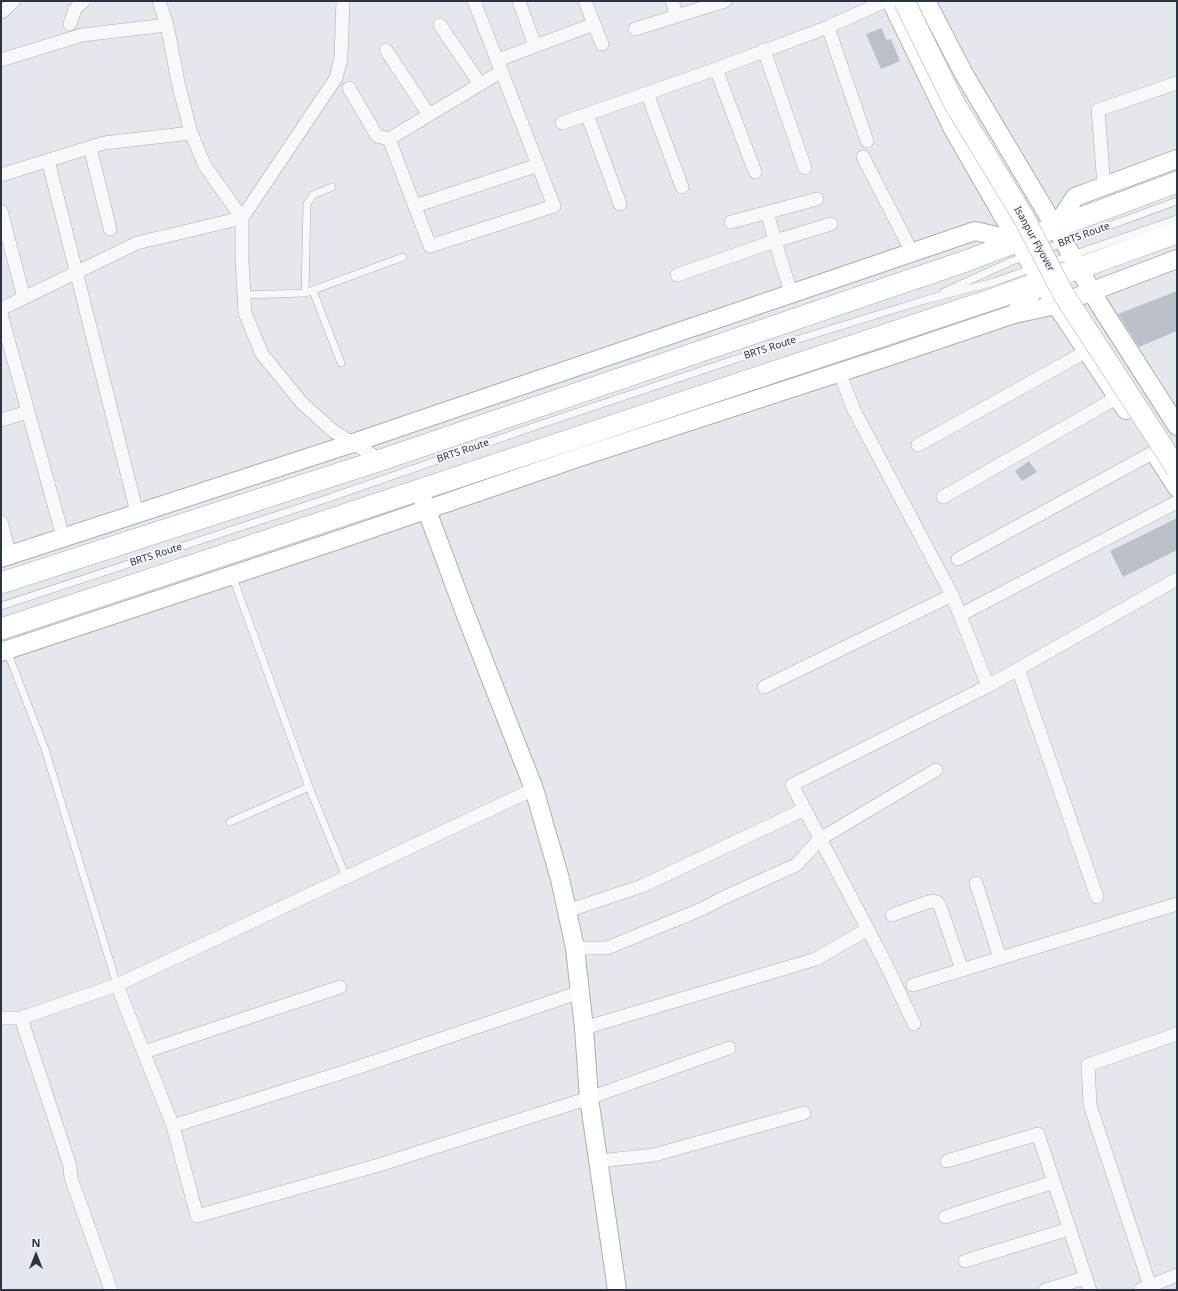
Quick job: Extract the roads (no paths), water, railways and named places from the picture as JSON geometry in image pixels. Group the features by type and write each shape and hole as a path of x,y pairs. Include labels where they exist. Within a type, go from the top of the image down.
{"main road":[{"name":"Isanpur Flyover","path":"904,1 953,101 1024,218 1064,295 1177,469"},
{"name":"Isanpur Flyover","path":"913,1 961,97 1031,214 1072,291 1177,453"},
{"path":"1,630 419,490 1067,248 1177,182"},
{"path":"1,583 381,460 966,261 1030,262 1067,248 1177,233"}],"street":[{"path":"2,12 14,1"},
{"path":"70,24 75,9 84,1"},
{"path":"159,1 167,25 178,82 191,133 205,166 242,218 245,313 262,354 302,403 333,431 381,460"},
{"path":"1,310 137,243 242,218 336,78 341,58 343,1"},
{"path":"389,139 430,246 554,206 474,1"},
{"path":"518,1 535,46"},
{"path":"585,1 602,44"},
{"path":"672,1 677,16"},
{"path":"635,29 725,1"},
{"path":"562,123 716,69 828,27 885,1"},
{"path":"891,1 953,129 1030,262 1056,305 1177,488"},
{"path":"926,1 964,74 1091,291 1177,426"},
{"path":"349,88 377,136 389,139 480,84 500,65 535,46 594,24"},
{"path":"1,60 82,35 167,25"},
{"path":"440,25 480,84"},
{"path":"828,27 867,141"},
{"path":"386,50 429,115"},
{"path":"764,50 805,168"},
{"path":"716,69 755,172"},
{"path":"1104,186 1098,110 1177,83"},
{"path":"647,92 682,187"},
{"path":"587,114 620,204"},
{"path":"1,175 104,143 191,133"},
{"path":"90,147 110,229"},
{"path":"863,157 912,252"},
{"path":"1,522 6,556 353,443 1075,197 1177,159"},
{"path":"48,160 137,513"},
{"path":"415,206 538,165"},
{"path":"1067,248 1075,197"},
{"path":"731,222 817,199"},
{"path":"1,211 24,298"},
{"path":"767,212 791,293"},
{"path":"677,275 775,241 831,224"},
{"path":"975,231 1030,262"},
{"path":"4,651 427,510 580,457 1014,314 1056,305 1177,259"},
{"path":"1014,314 1030,262"},
{"path":"1,314 63,537"},
{"path":"918,445 1087,351"},
{"path":"840,372 854,410 952,595 988,686"},
{"path":"516,387 526,410"},
{"path":"944,497 1118,397"},
{"path":"1,420 28,412"},
{"path":"958,558 1154,452"},
{"path":"262,473 269,496"},
{"path":"419,490 534,789 560,879 575,948 584,1028 589,1098 617,1290"},
{"path":"960,615 1177,502"},
{"path":"914,1024 886,964 792,785 988,686 1177,579"},
{"path":"764,687 952,595"},
{"path":"1018,669 1097,897"},
{"path":"575,948 607,948 702,909 796,865 820,838 936,770"},
{"path":"1,1018 21,1018 117,985 534,789"},
{"path":"567,910 642,886 805,809"},
{"path":"976,882 1000,958"},
{"path":"892,915 928,902 938,902 962,970"},
{"path":"913,985 1177,904"},
{"path":"584,1028 816,959 868,929"},
{"path":"117,985 173,1126 197,1216 379,1165 589,1098 729,1048"},
{"path":"144,1052 340,987"},
{"path":"173,1126 347,1071 580,992"},
{"path":"21,1018 70,1166 71,1178 111,1290"},
{"path":"1177,1034 1088,1065 1090,1105 1145,1288 1177,1275"},
{"path":"599,1161 654,1155 804,1113"},
{"path":"947,1161 1038,1134 1087,1284 1045,1290"},
{"path":"945,1217 1054,1182"},
{"path":"965,1261 1069,1229"}],"lane":[{"path":"305,293 307,204 313,195 332,187"},
{"name":"BRTS Route","path":"1067,248 1177,201"},
{"name":"BRTS Route","path":"1067,248 1177,219"},
{"path":"244,295 305,293 403,257"},
{"name":"BRTS Route","path":"1,606 326,499 536,426 750,355 925,300 994,282 1030,262"},
{"name":"BRTS Route","path":"925,300 995,268 1030,262"},
{"path":"313,291 341,363"},
{"path":"232,575 309,787 346,877"},
{"path":"4,651 45,749 117,985"},
{"path":"230,822 309,787"}]}
